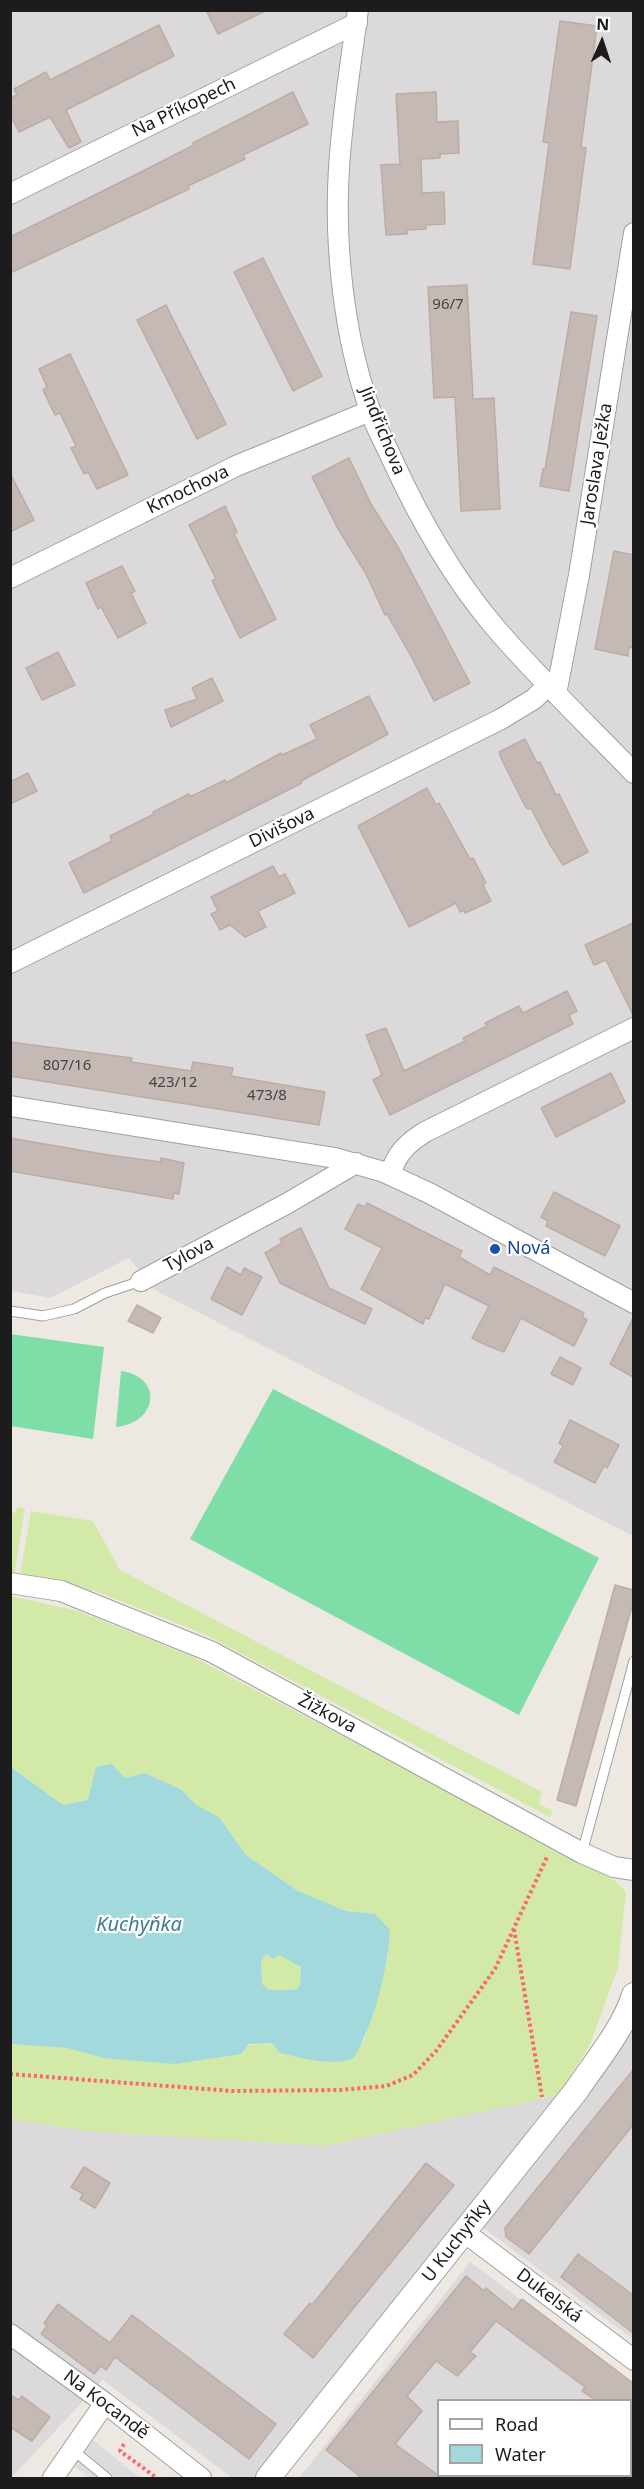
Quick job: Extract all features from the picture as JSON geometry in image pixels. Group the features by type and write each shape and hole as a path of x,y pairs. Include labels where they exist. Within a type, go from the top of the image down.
{"street":[{"name":"Na Příkopech","path":"10,194 357,17"},
{"name":"Jindřichova","path":"357,17 339,167 338,202 347,315 354,353 370,411 421,520 442,555 492,624 633,773"},
{"name":"Jaroslava Ježka","path":"552,689 579,575 633,233"},
{"name":"Kmochova","path":"10,578 236,466 370,411"},
{"name":"Divišova","path":"10,963 501,719 552,689"},
{"path":"390,1175 393,1163 400,1152 409,1142 425,1132 633,1028"},
{"path":"10,1106 356,1163 390,1175 429,1193 633,1303"},
{"name":"Tylova","path":"141,1281 288,1203 356,1163"},
{"name":"Žižkova","path":"10,1583 61,1591 212,1652 582,1852 614,1867 633,1869"},
{"name":"U Kuchyňky","path":"268,2478 576,2091 614,2036 632,2003"},
{"name":"Dukelská","path":"464,2232 633,2360"},
{"name":"Na Kocandě","path":"10,2334 105,2403 201,2478"},
{"path":"53,2478 105,2403"}],"lane":[{"name":"Tylova","path":"10,1311 43,1316 75,1309 105,1293 141,1281"},
{"path":"582,1852 633,1661"},
{"path":"73,2450 107,2478"}],"path":[{"path":"10,2074 232,2091 340,2090 386,2086 413,2075 436,2051 495,1969 540,1868 561,1840"},
{"path":"514,1929 544,2107 542,2133"},
{"path":"124,2444 120,2451 157,2478"}],"shaded area":[{"path":"10,11 633,11 633,1536 155,1290 129,1258 50,1298 11,1291"},
{"path":"633,1995 633,2339 474,2221 268,2478 231,2477 103,2380 11,2478 10,2119 88,2131 325,2146 576,2091"},
{"path":"470,2262 633,2383 633,2478 299,2478"},
{"path":"92,2439 140,2478 90,2478 73,2465"}],"green space":[{"path":"10,1334 104,1347 93,1439 11,1426"},
{"path":"121,1371 135,1375 144,1382 149,1390 150,1400 141,1417 130,1424 116,1427"},
{"path":"273,1389 599,1558 519,1715 190,1539"},
{"path":"17,1507 25,1508 15,1571 11,1576 11,1512 16,1513"},
{"path":"31,1511 93,1521 120,1570 542,1792 539,1804 553,1811 550,1817 204,1634 93,1590 90,1596 23,1579 21,1570"},
{"path":"10,1596 78,1611 193,1657 614,1880 626,1892 618,1967 590,2045 558,2095 325,2146 88,2131 11,2119 11,2044 67,2048 104,2058 272,2043 280,2053 364,2041 388,1955 375,1914 346,1911 298,1891 246,1855 219,1817 196,1805 182,1790 145,1773 125,1778 112,1764 88,1800 63,1805 11,1767"},
{"path":"279,1955 297,1963 301,1968 300,1985 295,1990 268,1990 262,1984 261,1962 264,1956"}],"water":[{"name":"Kuchyňka","path":"112,1764 125,1778 145,1773 182,1790 196,1805 219,1817 246,1855 298,1891 346,1911 375,1914 390,1930 379,1996 354,2058 336,2062 308,2059 280,2053 272,2043 249,2044 241,2054 175,2064 104,2058 67,2048 11,2044 11,1767 63,1805 88,1800 96,1767","holes":["269,1955 272,1959 279,1955 301,1967 300,1985 295,1990 269,1990 262,1984 261,1962 264,1956"]}],"building":[{"path":"206,10 267,10 218,34"},
{"path":"560,21 597,26 581,147 586,148 570,269 533,264 549,143 543,142"},
{"path":"159,25 174,56 66,110 81,142 69,148 50,117 19,132 10,115 10,98 17,95 14,89 46,72 50,80"},
{"path":"293,92 308,124 243,155 245,159 188,186 189,189 10,273 10,237 194,145 193,143"},
{"path":"436,92 437,122 458,121 459,153 440,154 440,158 421,159 422,193 444,192 445,224 426,225 426,229 407,230 407,234 386,235 381,165 400,164 396,94"},
{"path":"263,258 322,376 293,391 234,272"},
{"path":"467,285 473,399 494,398 500,509 461,511 455,397 434,398 428,287"},
{"path":"166,305 226,424 197,439 137,320"},
{"path":"571,312 597,316 569,491 540,486 543,469 545,469"},
{"path":"70,354 128,475 97,489 88,472 84,474 71,448 76,446 60,413 55,415 43,390 47,387 39,369"},
{"path":"349,458 371,504 398,547 470,683 434,701 411,656 387,614 385,615 365,572 337,527 312,477"},
{"path":"10,473 34,520 10,532"},
{"path":"225,506 237,532 234,534 276,619 240,638 212,581 216,579 189,525"},
{"path":"614,551 633,555 633,648 629,647 628,656 595,649"},
{"path":"122,566 135,591 131,593 146,623 118,638 101,607 98,609 86,583"},
{"path":"58,652 75,685 42,700 26,668"},
{"path":"212,678 223,701 171,727 165,710 197,699 192,688"},
{"path":"369,696 388,734 301,781 302,783 84,893 69,863 112,841 110,836 189,794 190,797 225,780 226,783 281,753 282,755 317,739 310,725"},
{"path":"525,739 537,763 540,762 556,795 559,794 588,852 563,865 531,808 528,809 525,806 500,756 499,752"},
{"path":"28,773 37,791 10,804 10,782"},
{"path":"427,788 436,805 439,803 470,859 473,858 486,883 483,885 491,901 465,913 464,910 460,912 456,903 409,927 358,826"},
{"path":"273,866 279,877 285,874 295,893 258,911 266,927 245,937 230,925 220,930 211,914 218,911 211,897"},
{"path":"633,923 633,1015 606,960 594,965 585,945"},
{"path":"567,991 577,1011 569,1015 573,1024 390,1115 373,1080 382,1075 366,1035 386,1028 404,1071 465,1041 463,1038 487,1026 485,1023 519,1006 523,1013"},
{"path":"10,1042 132,1058 131,1062 191,1071 193,1062 233,1068 231,1076 325,1092 319,1125 10,1076"},
{"path":"611,1073 625,1102 556,1137 541,1108"},
{"path":"10,1138 108,1155 161,1162 161,1158 184,1163 179,1194 174,1193 173,1199 10,1171"},
{"path":"554,1192 620,1226 605,1256 546,1226 548,1221 541,1217"},
{"path":"367,1203 462,1251 459,1257 490,1275 494,1267 584,1313 582,1317 587,1320 574,1346 521,1318 504,1352 488,1346 472,1338 489,1306 445,1284 429,1319 425,1318 423,1324 361,1289 382,1248 345,1229 358,1204 365,1207"},
{"path":"301,1228 329,1288 372,1309 365,1324 280,1283 265,1253 282,1243 280,1239"},
{"path":"227,1267 241,1275 244,1268 262,1277 242,1315 211,1299"},
{"path":"137,1305 161,1318 153,1333 128,1321"},
{"path":"633,1318 633,1377 610,1364"},
{"path":"560,1357 581,1368 573,1385 551,1374"},
{"path":"570,1420 619,1445 607,1468 604,1466 595,1483 554,1462 563,1446 559,1443"},
{"path":"615,1585 633,1590 633,1603 576,1806 557,1800"},
{"path":"633,2070 633,2125 529,2254 506,2237 505,2228"},
{"path":"426,2163 454,2185 313,2358 284,2334 310,2303 312,2305"},
{"path":"84,2167 110,2183 95,2208 80,2199 83,2194 71,2187"},
{"path":"578,2254 633,2295 633,2333 561,2277"},
{"path":"466,2276 484,2291 486,2288 513,2310 522,2299 633,2383 633,2400 594,2399 582,2391 585,2387 496,2321 470,2352 476,2356 457,2376 436,2361 407,2396 422,2411 395,2444 437,2474 437,2477 442,2478 362,2478 326,2450"},
{"path":"58,2304 110,2343 132,2315 276,2424 249,2459 115,2357 106,2370 101,2366 94,2374 41,2334 47,2326 44,2323"},
{"path":"10,2395 19,2400 22,2396 50,2417 32,2441 10,2427"}],"place":[{"name":"Nová","path":"495,1249"}]}
